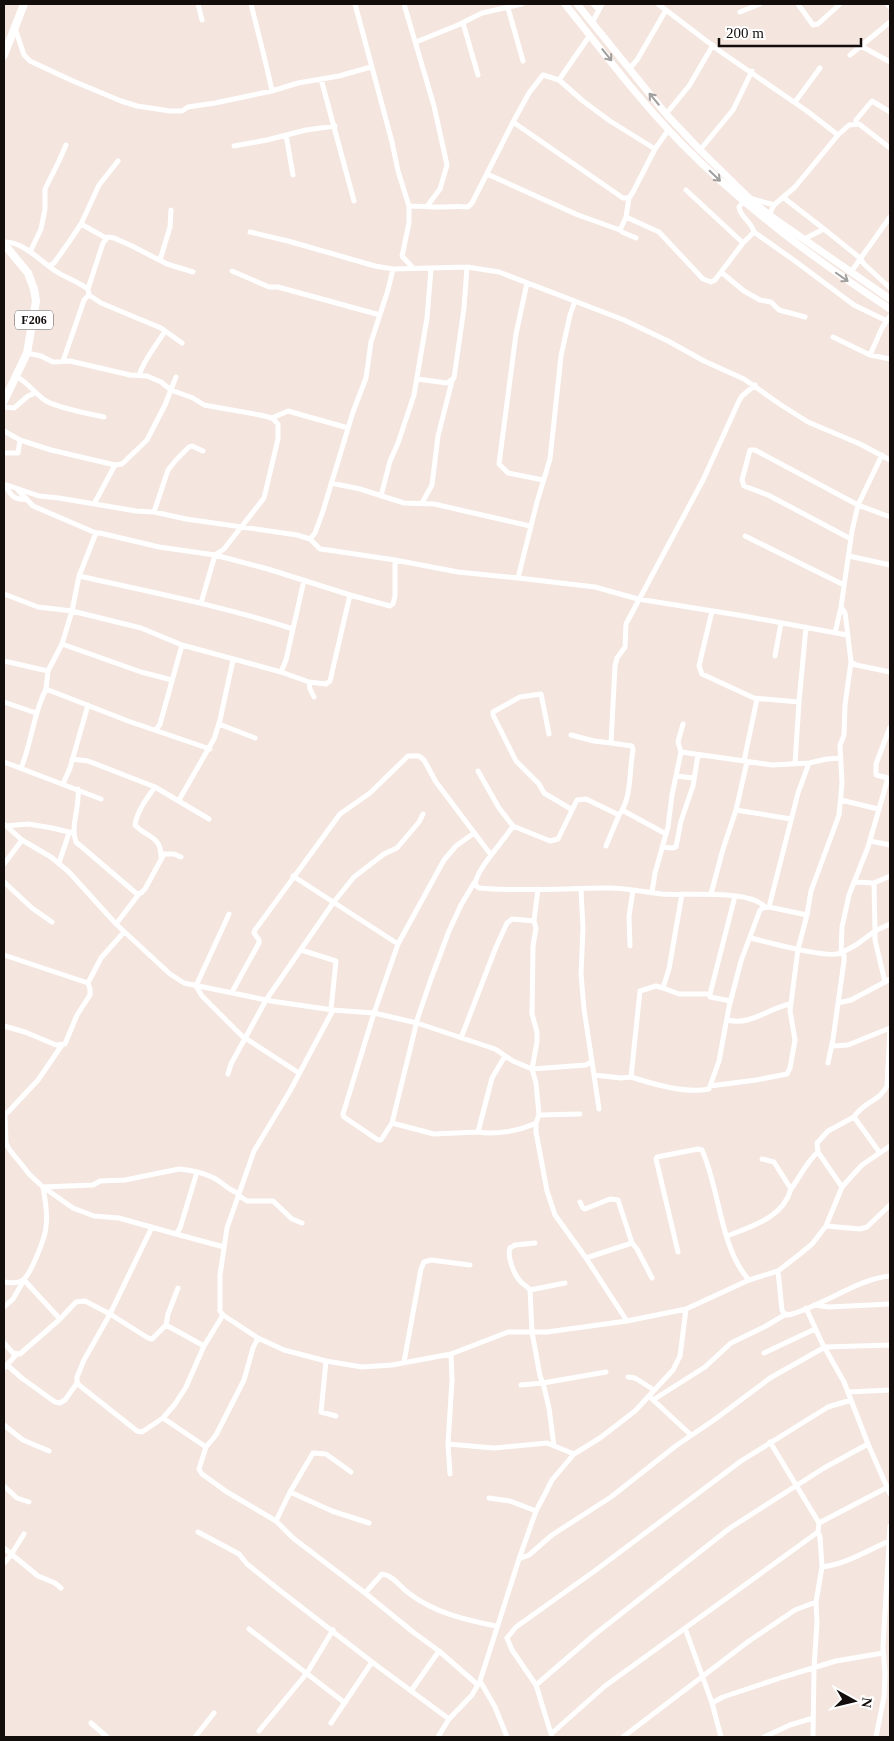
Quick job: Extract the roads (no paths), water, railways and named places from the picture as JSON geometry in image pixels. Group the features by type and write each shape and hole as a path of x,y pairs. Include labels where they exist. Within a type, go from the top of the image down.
{"main road":[{"path":"4,55 24,4"},
{"path":"565,4 683,144 805,251 890,309"},
{"path":"577,4 666,114 746,200 890,299"},
{"name":"F206","path":"4,243 28,273 36,301 27,352 4,401"}],"street":[{"path":"198,4 202,20"},
{"path":"251,4 256,29 264,49 272,91"},
{"path":"355,4 398,171 409,206 409,223 402,256 415,269"},
{"path":"404,4 434,106 447,165 440,189 428,205"},
{"path":"416,42 463,23 482,13 522,4"},
{"path":"593,4 598,9"},
{"path":"592,23 602,4"},
{"path":"658,4 713,46 795,102 838,135"},
{"path":"740,12 760,4"},
{"path":"798,4 813,25 818,24 840,4"},
{"path":"887,4 890,7"},
{"path":"508,8 523,61"},
{"path":"629,69 637,60 666,10"},
{"path":"850,55 890,22"},
{"path":"463,23 478,75"},
{"path":"15,28 24,55 30,61 73,81 137,106 170,111 182,111 188,107 272,91 286,86 371,67"},
{"path":"559,80 590,35"},
{"path":"11,38 19,40"},
{"path":"666,114 689,86 713,46"},
{"path":"861,46 890,62"},
{"path":"795,102 820,68"},
{"path":"700,150 733,110 752,72"},
{"path":"409,206 428,205 436,207 454,205 468,207 478,193 529,93 543,75 559,80 610,121 655,149"},
{"path":"321,79 354,201"},
{"path":"856,123 856,120 872,101 890,112"},
{"path":"513,122 621,197 629,198"},
{"path":"769,215 774,205 795,187 838,135 849,125 856,123"},
{"path":"856,123 890,148"},
{"path":"234,146 286,136 306,130 335,126"},
{"path":"620,230 626,217 629,198 655,149 669,129"},
{"path":"286,136 293,175"},
{"path":"30,252 42,222 46,200 45,189 66,145"},
{"path":"49,266 58,258 81,224 95,193 118,161"},
{"path":"487,174 578,216 620,230 636,238"},
{"path":"686,190 743,243"},
{"path":"784,198 860,258 890,288"},
{"path":"774,205 746,200 739,207 739,211 754,232 854,306 888,318 870,355"},
{"path":"160,260 170,227 171,210"},
{"path":"626,217 658,232 703,279 711,282 715,280 743,243 754,232"},
{"path":"851,272 890,217"},
{"path":"81,224 106,238 114,238 167,264 193,272"},
{"path":"886,224 890,228"},
{"path":"804,239 824,229"},
{"path":"250,232 375,266 393,269 467,267 499,272 624,320 704,361 730,371 755,385 781,405 808,422 890,460"},
{"path":"63,361 106,238"},
{"path":"4,243 14,243 30,252 101,303 152,324 182,343"},
{"path":"422,503 432,485 438,436 454,375 467,267"},
{"path":"310,539 315,533 366,378 370,348 393,269"},
{"path":"381,496 390,461 414,395 427,318 431,269"},
{"path":"232,271 269,287 278,287 380,315"},
{"path":"721,272 760,300 771,302 779,310 805,317"},
{"path":"527,283 518,327 499,464 508,473 543,480"},
{"path":"518,578 530,526 550,459 562,356 570,315 575,301"},
{"path":"139,375 149,354 153,351 165,331"},
{"path":"834,337 870,355 890,359"},
{"path":"27,352 53,362 76,362 154,379 171,390 193,398 204,406 250,412 272,418 278,424 279,430 267,490 257,508 224,549 215,555 201,603"},
{"path":"15,376 20,378 35,393 51,403 104,417"},
{"path":"4,431 20,440 51,450 115,465 122,464 147,440 176,377"},
{"path":"417,379 436,383 452,381"},
{"path":"611,743 615,666 617,658 625,647 626,624 702,480 739,401 755,385"},
{"path":"4,407 14,408 28,396 35,393"},
{"path":"272,418 288,412 348,428"},
{"path":"4,453 18,454 20,440"},
{"path":"154,512 168,470 176,460 189,447 192,446 203,451"},
{"path":"851,539 768,495 744,486 742,480 749,452 752,449 755,450 858,504 890,516"},
{"path":"835,633 858,504 882,455"},
{"path":"94,504 115,465"},
{"path":"332,482 404,503 422,503 459,508 530,526"},
{"path":"4,485 39,496 290,534 310,539 320,549 458,572 595,587 638,599 806,627 847,636"},
{"path":"4,485 14,498 26,499"},
{"path":"17,488 33,506 96,534 100,533 159,547 215,555 390,606 393,604 395,596 395,560"},
{"path":"21,768 26,756 36,713 46,689 48,671 62,644 72,611 79,576 96,534"},
{"path":"745,536 844,584"},
{"path":"849,556 890,565"},
{"path":"79,576 201,603 264,619 292,629"},
{"path":"281,672 286,660 304,580"},
{"path":"4,594 38,607 72,611 141,628 182,645 281,672 309,682 326,684 330,681 350,595"},
{"path":"710,1086 787,1074 790,1068 795,1040 790,1017 790,1004 798,949 807,916 811,891 834,832 841,800 840,745 844,735 845,705 851,662 845,613 841,607"},
{"path":"712,611 699,666 702,674 758,699 799,702"},
{"path":"774,656 781,623"},
{"path":"795,764 806,627"},
{"path":"62,644 141,672 172,680"},
{"path":"156,730 160,724 182,645"},
{"path":"179,800 210,749 219,724 233,660"},
{"path":"4,661 48,671"},
{"path":"851,662 856,665 890,672"},
{"path":"850,670 856,665"},
{"path":"309,682 314,697"},
{"path":"46,689 88,706 210,749"},
{"path":"549,734 541,694 520,697 493,712 516,761 539,784 544,794 571,809"},
{"path":"711,894 722,849 736,810 758,699"},
{"path":"4,702 36,713"},
{"path":"63,784 88,706"},
{"path":"219,724 255,738"},
{"path":"652,892 666,834 681,752 678,742 683,724"},
{"path":"840,953 842,927 854,882 870,841 878,809 889,778 876,775 876,764 890,727"},
{"path":"571,735 594,741 632,746 628,794 606,846"},
{"path":"681,752 772,765 809,764 827,759 841,758"},
{"path":"662,846 676,847 680,821 694,778 698,755"},
{"path":"232,992 259,943 254,933 255,930 293,876 340,814 370,793 408,756 419,756 424,760 436,782 491,855"},
{"path":"72,759 88,760 155,787 209,819"},
{"path":"4,762 46,780 78,789 101,799"},
{"path":"767,907 798,793 809,764"},
{"path":"478,772 499,808 513,826 550,840 555,841 558,839 571,809 577,800 582,799 620,813 666,834"},
{"path":"676,776 694,778"},
{"path":"116,924 145,889 161,857 161,848 158,842 135,825 144,802 155,787"},
{"path":"59,863 71,833 79,798 78,789"},
{"path":"841,800 878,809"},
{"path":"736,810 791,819"},
{"path":"228,1074 231,1064 266,1000 333,903 354,877 384,854 396,848 419,822 423,814"},
{"path":"4,825 28,824 71,833 81,848 130,889 139,894"},
{"path":"4,825 22,840 59,863 124,932 170,974 184,983 266,1000 374,1013 417,1023 495,1049 532,1069 586,1065 592,1061"},
{"path":"474,832 456,846 444,860 398,944 374,1013 343,1114 344,1117 378,1140 381,1140 392,1123 417,1023 449,931 461,905 491,855 506,838 513,826"},
{"path":"4,864 22,840"},
{"path":"870,841 890,845"},
{"path":"161,857 168,853 181,857"},
{"path":"293,876 398,944"},
{"path":"854,882 874,883 890,876"},
{"path":"4,882 32,908 52,922"},
{"path":"474,883 479,888 581,890 610,888 735,896 761,902 767,907 807,916"},
{"path":"838,1003 847,1002 889,980 875,940 874,883"},
{"path":"538,889 534,921 536,928 533,946 532,1014 537,1037 532,1069 536,1083 539,1115 536,1123 536,1132 548,1191 555,1216 586,1258 627,1321"},
{"path":"581,890 583,928 580,974 599,1109"},
{"path":"630,946 629,916 633,890"},
{"path":"663,988 669,969 682,894"},
{"path":"710,994 735,896"},
{"path":"594,1075 621,1078 631,1076 674,1088 700,1091 709,1089 719,1061 741,961 760,910 767,907"},
{"path":"196,986 229,914"},
{"path":"461,1038 506,922 512,919 534,921"},
{"path":"751,938 834,955 856,945 875,931 890,924"},
{"path":"124,932 101,958 88,983 90,995 78,1015 68,1040 62,1045 38,1080 5,1114 6,1143 30,1175 72,1208 87,1215 118,1218 224,1247"},
{"path":"301,950 336,961 332,1009 299,1073 254,1151 227,1228 220,1291 220,1311 223,1315 258,1338 284,1350 326,1361 362,1367 392,1365 451,1354 508,1332 547,1332 627,1321 686,1309 749,1280 778,1271 812,1244 826,1226 842,1187 855,1171 890,1146"},
{"path":"828,1063 844,961 844,955 840,953"},
{"path":"4,955 88,983"},
{"path":"196,986 202,996 246,1039 299,1073"},
{"path":"631,1076 640,991 656,986 679,994 710,994 710,997 731,1000"},
{"path":"728,1020 741,1022 750,1020 773,1009 790,1004"},
{"path":"4,1026 62,1045"},
{"path":"832,1046 848,1045 890,1028 887,1086 883,1093 859,1108 854,1116 828,1131 817,1143 818,1152 842,1187"},
{"path":"478,1132 492,1078 505,1056"},
{"path":"539,1115 580,1114"},
{"path":"854,1116 880,1153"},
{"path":"392,1123 434,1134 512,1130 528,1127 536,1123"},
{"path":"678,1252 656,1162 657,1157 694,1149 702,1150 709,1166 734,1259 749,1280"},
{"path":"728,1236 763,1222 779,1210 789,1197 791,1189 803,1174 811,1158 818,1152"},
{"path":"762,1159 770,1159 774,1162 791,1189"},
{"path":"43,1187 93,1185 100,1181 125,1180 179,1169 213,1177 247,1201 273,1201 292,1219 302,1223"},
{"path":"176,1234 180,1228 197,1172"},
{"path":"4,1308 13,1299 29,1272 46,1227 43,1187"},
{"path":"580,1202 585,1209 610,1199 618,1200 632,1243 652,1278"},
{"path":"826,1226 867,1227 890,1205"},
{"path":"152,1228 110,1314 84,1360 77,1377 78,1383 137,1431 142,1432 164,1418 176,1404 186,1387 204,1346 223,1315"},
{"path":"535,1243 515,1245 508,1252 515,1273 520,1281 530,1290 532,1332 540,1376 549,1408 554,1446"},
{"path":"586,1258 632,1243"},
{"path":"404,1362 421,1269 424,1262 431,1260 470,1265"},
{"path":"778,1271 782,1310 786,1314"},
{"path":"438,1737 449,1719 472,1695 479,1682 496,1626 536,1511 552,1480 574,1454 600,1438 651,1398 705,1366 731,1343 775,1322 786,1314 790,1315 848,1289 890,1276"},
{"path":"4,1282 14,1283 24,1280"},
{"path":"24,1280 60,1319"},
{"path":"530,1290 565,1283"},
{"path":"78,1383 64,1400 60,1403 55,1402 5,1366 60,1319 76,1302 80,1301 84,1301 110,1314 152,1339 166,1325 178,1288"},
{"path":"814,1305 829,1307 890,1304"},
{"path":"806,1308 848,1392 890,1494"},
{"path":"651,1398 654,1390 673,1370 680,1356 686,1309"},
{"path":"166,1325 204,1346"},
{"path":"764,1353 815,1329"},
{"path":"258,1338 253,1348 244,1380 216,1435 206,1447 199,1469 202,1474 227,1492 276,1520 293,1538 479,1682 495,1707 506,1736"},
{"path":"4,1343 16,1355"},
{"path":"519,1559 529,1555 552,1535 611,1497 691,1435 770,1378 825,1347 890,1345"},
{"path":"450,1474 448,1444 452,1380 451,1354"},
{"path":"326,1361 321,1412 336,1416"},
{"path":"521,1385 606,1372"},
{"path":"628,1377 635,1378 654,1390"},
{"path":"848,1392 890,1390"},
{"path":"651,1398 691,1435"},
{"path":"507,1638 516,1627 596,1570 741,1461 828,1407 851,1400"},
{"path":"164,1418 206,1447"},
{"path":"4,1426 23,1440 49,1451"},
{"path":"770,1442 819,1523 818,1532 822,1567 816,1602 813,1737"},
{"path":"448,1444 494,1448 547,1443 574,1454"},
{"path":"536,1686 594,1635 730,1528 824,1468 868,1444"},
{"path":"276,1520 313,1453 326,1454 351,1472"},
{"path":"4,1486 17,1498 29,1502"},
{"path":"819,1523 888,1487"},
{"path":"290,1492 332,1511 369,1523"},
{"path":"489,1498 510,1501 536,1511"},
{"path":"876,1737 884,1697 885,1674 883,1653 890,1526"},
{"path":"198,1532 239,1554 247,1564 372,1662 449,1719"},
{"path":"507,1638 512,1650 536,1686 552,1735 605,1686 818,1532"},
{"path":"4,1562 11,1555 24,1534"},
{"path":"822,1567 832,1566 849,1560 889,1541"},
{"path":"4,1548 38,1576 50,1580 61,1588"},
{"path":"365,1592 382,1574 387,1574 410,1594 438,1611 496,1626"},
{"path":"623,1737 774,1623 795,1610 816,1602"},
{"path":"685,1628 712,1703 721,1737"},
{"path":"250,1629 345,1703"},
{"path":"259,1731 307,1673 333,1630"},
{"path":"494,1634 507,1638"},
{"path":"411,1691 439,1651"},
{"path":"712,1703 723,1697 836,1661 883,1653"},
{"path":"331,1723 372,1662"},
{"path":"195,1737 214,1713"},
{"path":"764,1737 790,1725 813,1718"},
{"path":"91,1723 107,1737"}]}
